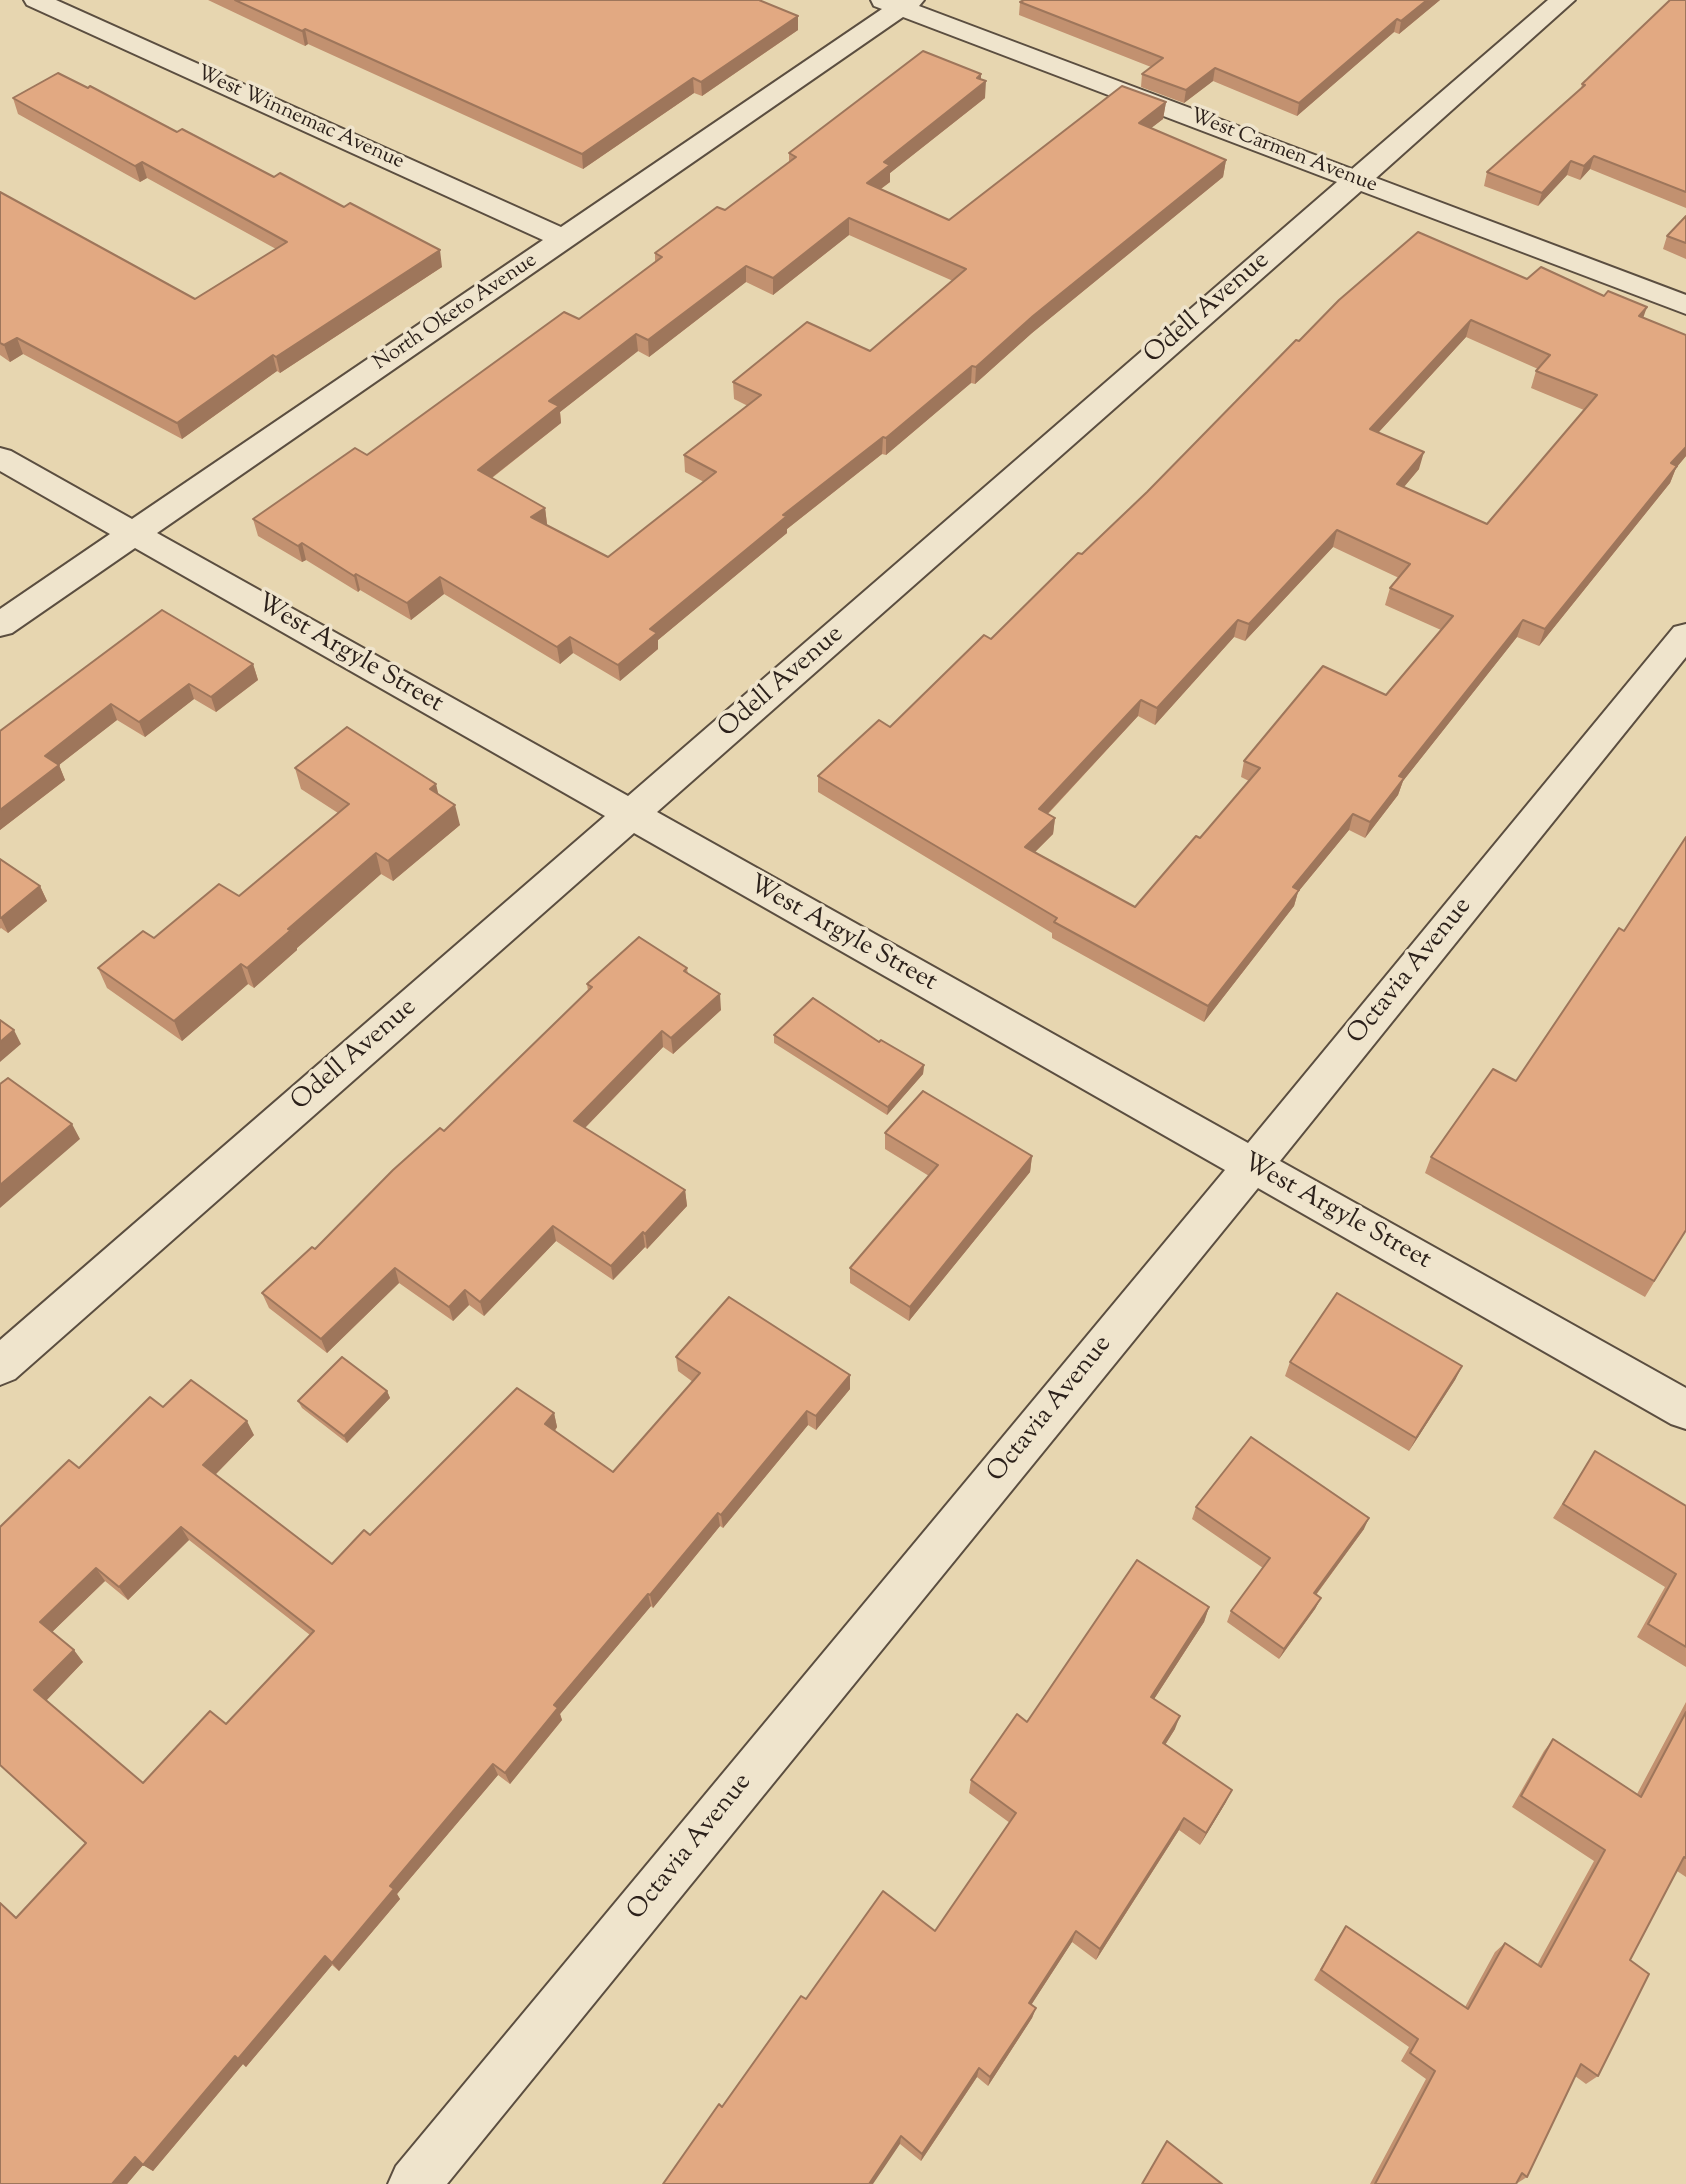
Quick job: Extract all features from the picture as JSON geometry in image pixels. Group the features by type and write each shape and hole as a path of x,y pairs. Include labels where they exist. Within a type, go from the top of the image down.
{"street":[{"name":"West Winnemac Avenue","path":"36,0 564,239"},
{"name":"Odell Avenue","path":"0,1366 1563,0"},
{"name":"North Oketo Avenue","path":"0,625 564,239 897,3"},
{"name":"West Carmen Avenue","path":"897,3 1686,305"},
{"name":"West Argyle Street","path":"0,457 1686,1410"},
{"name":"Octavia Avenue","path":"414,2184 1686,635"}],"building":[{"path":"235,0 759,0 798,16 701,82 693,78 582,154"},
{"path":"1427,0 1401,21 1397,19 1299,103 1215,68 1186,90 1142,74 1163,58 1020,2"},
{"path":"1670,0 1686,0 1686,192 1594,156 1584,166 1571,161 1542,193 1487,172 1585,85 1582,84"},
{"path":"923,51 981,74 977,78 986,81 884,162 890,165 867,183 949,220 1122,86 1166,102 1139,123 1226,160 1033,316 976,367 972,366 886,438 883,437 783,515 787,516 650,629 657,633 618,665 570,637 557,647 440,577 407,603 356,574 354,576 302,543 298,546 253,519 355,448 367,455 564,312 579,319 662,257 655,253 717,207 725,210 796,157 789,153","holes":["849,218 966,269 870,351 807,322 733,382 761,395 684,455 716,472 608,557 531,517 545,508 478,470 559,406 549,401 636,334 648,340 746,266 773,278"]},
{"path":"58,73 88,88 90,86 177,132 182,129 274,177 280,173 344,207 350,203 440,250 276,357 273,355 177,423 17,338 4,345 0,343 0,192 195,299 287,242 142,162 135,166 13,98"},
{"path":"1686,216 1686,243 1667,236"},
{"path":"1418,232 1527,279 1541,267 1604,296 1608,291 1647,307 1639,316 1686,335 1686,447 1671,463 1677,466 1545,629 1523,620 1399,776 1404,778 1370,822 1353,814 1293,887 1299,890 1208,1006 1054,922 1057,918 818,776 879,720 890,727 984,635 991,639 1078,553 1082,554 1147,492 1296,340 1299,341 1339,300","holes":["1471,320 1550,355 1536,371 1597,395 1487,524 1397,484 1424,452 1370,429","1337,530 1410,564 1390,588 1453,616 1386,695 1323,666 1244,761 1260,768 1200,838 1196,836 1135,907 1025,847 1055,818 1039,809 1141,700 1157,708 1238,620 1249,624"]},
{"path":"162,610 253,664 211,697 189,684 139,722 111,704 45,756 59,765 0,810 0,731"},
{"path":"347,727 436,784 430,789 455,805 388,861 376,853 247,968 241,964 174,1021 98,968 143,931 154,938 219,884 239,896 349,804 295,768"},
{"path":"1686,837 1686,1230 1654,1281 1431,1157 1493,1069 1516,1081 1619,928 1624,931"},
{"path":"0,859 40,886 1,918 0,918"},
{"path":"639,937 687,968 684,971 720,994 671,1038 662,1031 574,1121 685,1190 645,1234 643,1232 611,1266 553,1226 480,1302 465,1290 449,1307 395,1268 321,1339 262,1293 312,1247 315,1249 393,1170 440,1128 444,1131 592,987 587,984"},
{"path":"813,998 879,1042 881,1040 924,1065 888,1107 774,1035"},
{"path":"0,1020 14,1030 0,1042"},
{"path":"8,1078 72,1124 0,1185 0,1084"},
{"path":"923,1091 1032,1156 910,1307 850,1268 938,1165 885,1133"},
{"path":"1337,1293 1462,1366 1416,1438 1290,1362"},
{"path":"729,1297 850,1375 816,1416 807,1411 721,1515 718,1513 554,1705 558,1708 505,1773 493,1764 390,1886 394,1889 332,1963 325,1956 238,2059 235,2056 143,2165 135,2157 112,2184 0,2184 0,1903 16,1918 86,1843 0,1765 0,1527 69,1460 79,1468 150,1397 163,1407 191,1380 247,1421 203,1465 332,1564 364,1530 370,1535 517,1388 554,1413 545,1424 613,1472 700,1373 676,1357","holes":["181,1527 314,1631 226,1724 210,1711 143,1783 34,1690 74,1650 40,1622 96,1568 119,1587"]},
{"path":"342,1357 387,1391 344,1436 298,1401"},
{"path":"1251,1437 1369,1518 1314,1593 1321,1598 1284,1649 1231,1611 1270,1558 1196,1507"},
{"path":"1595,1451 1686,1506 1686,1647 1648,1624 1676,1574 1563,1504"},
{"path":"1137,1560 1209,1607 1151,1697 1180,1716 1163,1743 1232,1790 1206,1833 1184,1818 1100,1949 1076,1931 1029,2003 1036,2008 990,2077 979,2068 922,2154 901,2136 869,2184 663,2184 719,2104 722,2107 801,1996 806,1999 883,1891 935,1931 1016,1813 971,1780 1017,1714 1027,1722"},
{"path":"1686,1712 1686,1858 1684,1857 1630,1960 1649,1974 1598,2076 1581,2064 1527,2177 1522,2173 1516,2184 1375,2184 1435,2071 1410,2053 1418,2039 1321,1970 1346,1926 1468,2009 1505,1943 1541,1967 1605,1850 1521,1796 1553,1739 1641,1797"},
{"path":"1167,2141 1222,2184 1142,2184"}]}
